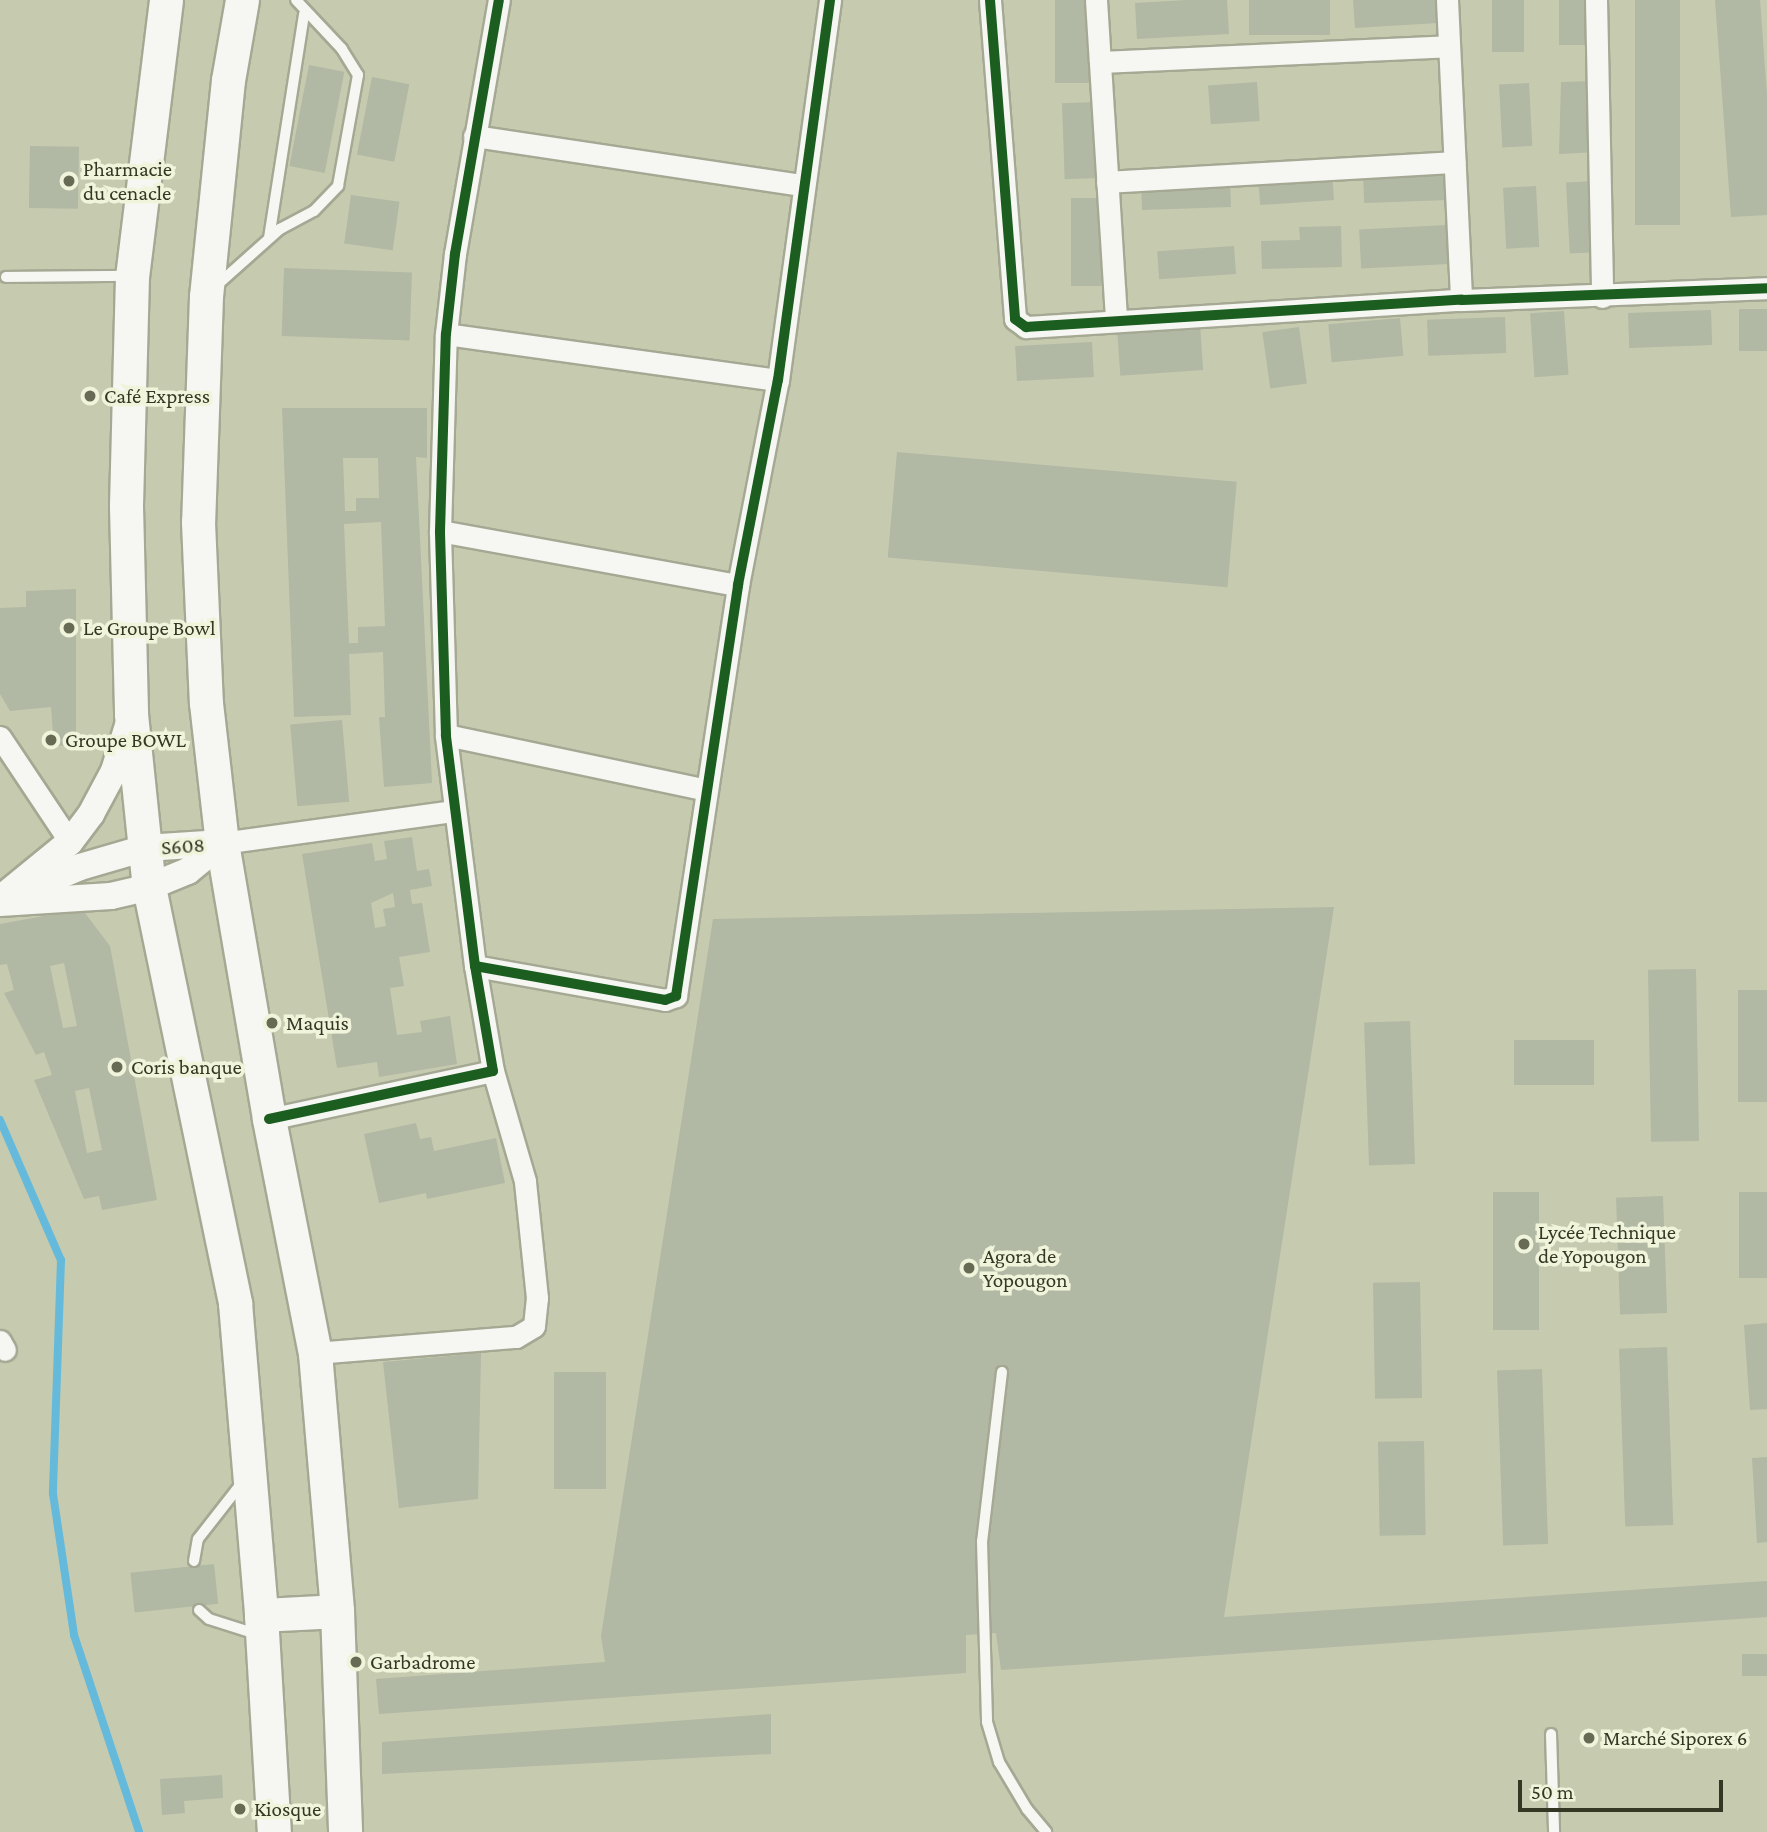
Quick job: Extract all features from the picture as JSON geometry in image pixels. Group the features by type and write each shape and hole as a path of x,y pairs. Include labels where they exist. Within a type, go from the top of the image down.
{"main road":[{"path":"166,0 132,276 126,506 131,714 149,887 234,1303 262,1626 274,1832"},
{"path":"242,0 228,80 206,296 198,522 206,703 222,844 268,1119 315,1353 337,1611 345,1832"},
{"path":"262,1626 337,1611"}],"street":[{"path":"315,1353 516,1338 534,1326 537,1286 525,1181 493,1071 475,966 454,811 446,735 440,531 446,334 474,136 499,0"},
{"path":"475,966 672,1000 737,585 778,380 831,0"},
{"path":"990,0 1015,319 1037,328 1116,320 1461,300 1602,298 1767,288"},
{"path":"1096,0 1116,320"},
{"path":"1447,0 1461,300"},
{"path":"1596,0 1602,298"},
{"path":"1100,62 1449,46"},
{"path":"474,136 803,186"},
{"path":"1107,182 1454,162"},
{"path":"446,334 778,380"},
{"path":"440,531 737,585"},
{"path":"0,901 70,842 114,771 131,714"},
{"path":"446,735 706,790"},
{"path":"0,737 70,842"},
{"path":"222,844 454,811"},
{"name":"S608","path":"0,901 80,867 145,848 222,844"},
{"name":"S608","path":"0,901 111,896 149,887 188,871 222,844"},
{"path":"268,1119 493,1071"}],"lane":[{"path":"206,296 269,238 314,211 338,186 354,114 358,75 342,49 304,14 296,0"},
{"path":"269,238 304,14"},
{"path":"6,277 132,276"},
{"path":"1002,1373 982,1541 987,1722 999,1762 1027,1809 1046,1832"},
{"path":"194,1561 198,1539 249,1473"},
{"path":"199,1610 209,1619 262,1626"},
{"path":"1551,1734 1553,1832"}],"building":[{"path":"1055,0 1090,0 1090,83 1055,83"},
{"path":"1227,0 1229,34 1137,39 1135,3"},
{"path":"1249,0 1330,0 1330,35 1249,35"},
{"path":"1353,0 1437,0 1438,23 1355,28"},
{"path":"1492,0 1524,0 1524,52 1492,52"},
{"path":"1559,0 1587,0 1587,45 1559,45"},
{"path":"1635,0 1680,0 1680,225 1635,225"},
{"path":"1715,0 1760,0 1767,95 1767,215 1731,217"},
{"path":"309,65 344,72 325,173 289,166"},
{"path":"372,77 409,84 394,162 357,155"},
{"path":"1594,81 1597,152 1559,154 1561,82"},
{"path":"1257,82 1260,121 1211,124 1208,85"},
{"path":"1529,83 1532,146 1502,147 1499,85"},
{"path":"1096,102 1099,178 1065,179 1062,103"},
{"path":"30,146 79,147 78,209 29,208"},
{"path":"1447,169 1448,200 1364,203 1363,172"},
{"path":"1332,172 1334,200 1260,205 1258,177"},
{"path":"1230,179 1231,207 1142,210 1141,182"},
{"path":"1596,181 1600,252 1570,253 1566,183"},
{"path":"1536,186 1539,247 1506,249 1503,188"},
{"path":"351,195 400,202 393,250 344,244"},
{"path":"1071,198 1101,198 1101,286 1071,286"},
{"path":"1447,225 1449,264 1361,269 1359,230"},
{"path":"1341,226 1342,267 1262,269 1261,241 1300,240 1299,227"},
{"path":"1234,246 1236,274 1159,279 1157,251"},
{"path":"284,268 412,272 410,340 282,336"},
{"path":"1739,309 1767,309 1767,351 1739,351"},
{"path":"1711,310 1712,345 1629,348 1628,313"},
{"path":"1564,311 1568,375 1535,377 1530,313"},
{"path":"1505,317 1506,353 1428,356 1427,320"},
{"path":"1400,318 1403,356 1332,362 1328,324"},
{"path":"1200,325 1203,370 1120,376 1117,331"},
{"path":"1299,327 1307,383 1270,389 1262,332"},
{"path":"1092,342 1094,377 1017,381 1015,346"},
{"path":"282,408 427,408 427,458 416,457 432,783 384,787 379,717 385,717 383,652 349,654 351,715 294,717","holes":["343,458 378,458 379,498 356,498 356,511 345,511","381,522 385,626 358,627 358,643 349,643 344,524"]},
{"path":"897,452 1237,482 1227,587 888,558"},
{"path":"76,589 76,745 54,746 51,707 10,711 0,694 0,608 26,607 26,591"},
{"path":"342,720 349,802 297,806 290,725"},
{"path":"412,837 417,871 429,869 432,886 410,890 412,904 422,903 430,952 399,957 404,986 390,988 397,1035 422,1032 420,1021 450,1016 457,1064 379,1077 377,1062 337,1068 302,854 372,843 375,861 387,859 384,841","holes":["393,893 395,907 383,909 386,926 375,928 371,903"]},
{"name":"Agora de Yopougon","path":"1334,907 1224,1617 1767,1581 1767,1617 1001,1670 996,1633 966,1635 966,1673 379,1714 376,1679 605,1662 601,1636 713,919"},
{"path":"82,909 110,946 157,1200 102,1210 99,1196 84,1199 34,1080 52,1075 44,1052 36,1055 4,993 14,990 7,964 0,965 0,924","holes":["64,963 77,1026 63,1028 50,966","89,1088 102,1150 87,1153 75,1091"]},
{"path":"1696,969 1699,1141 1651,1142 1648,970"},
{"path":"1738,990 1767,990 1767,1102 1738,1102"},
{"path":"1410,1021 1415,1164 1369,1166 1364,1023"},
{"path":"1514,1040 1594,1040 1594,1085 1514,1085"},
{"path":"416,1123 420,1139 431,1137 434,1151 496,1138 505,1183 427,1199 426,1193 379,1203 364,1134"},
{"path":"1493,1192 1539,1192 1539,1330 1493,1330"},
{"path":"1739,1192 1767,1192 1767,1278 1739,1278"},
{"path":"1663,1196 1667,1313 1620,1315 1616,1198"},
{"path":"1420,1282 1422,1398 1375,1399 1373,1283"},
{"path":"1767,1323 1767,1409 1750,1410 1744,1325"},
{"path":"1667,1347 1673,1525 1625,1527 1619,1349"},
{"path":"481,1353 478,1499 399,1508 383,1362"},
{"path":"1542,1369 1548,1544 1503,1545 1497,1371"},
{"path":"554,1372 606,1372 606,1489 554,1489"},
{"path":"1424,1441 1426,1535 1380,1536 1378,1442"},
{"path":"1767,1457 1767,1542 1757,1543 1752,1458"},
{"path":"214,1564 218,1604 135,1613 130,1573"},
{"path":"1742,1654 1767,1654 1767,1676 1742,1676"},
{"path":"771,1714 771,1754 382,1774 382,1742"},
{"path":"222,1775 223,1798 184,1801 185,1813 162,1815 160,1779"}],"waterway":[{"path":"0,1120 61,1260 53,1494 74,1635 139,1832"}],"cycle path":[{"path":"269,1119 493,1071 475,966 446,735 440,531 446,334 455,254 499,0"},
{"path":"475,966 665,1000 676,996 738,585 778,380 830,0"},
{"path":"990,0 1015,319 1026,327 1461,300 1767,288"}],"place":[{"name":"Pharmacie du cenacle","path":"69,181"},
{"name":"Café Express","path":"90,396"},
{"name":"Le Groupe Bowl","path":"69,628"},
{"name":"Groupe BOWL","path":"51,740"},
{"name":"Maquis","path":"272,1023"},
{"name":"Coris banque","path":"117,1067"},
{"name":"Lycée Technique de Yopougon","path":"1524,1244"},
{"name":"Agora de Yopougon","path":"969,1268"},
{"name":"Garbadrome","path":"356,1662"},
{"name":"Marché Siporex 6","path":"1589,1738"},
{"name":"Kiosque","path":"240,1809"}]}
